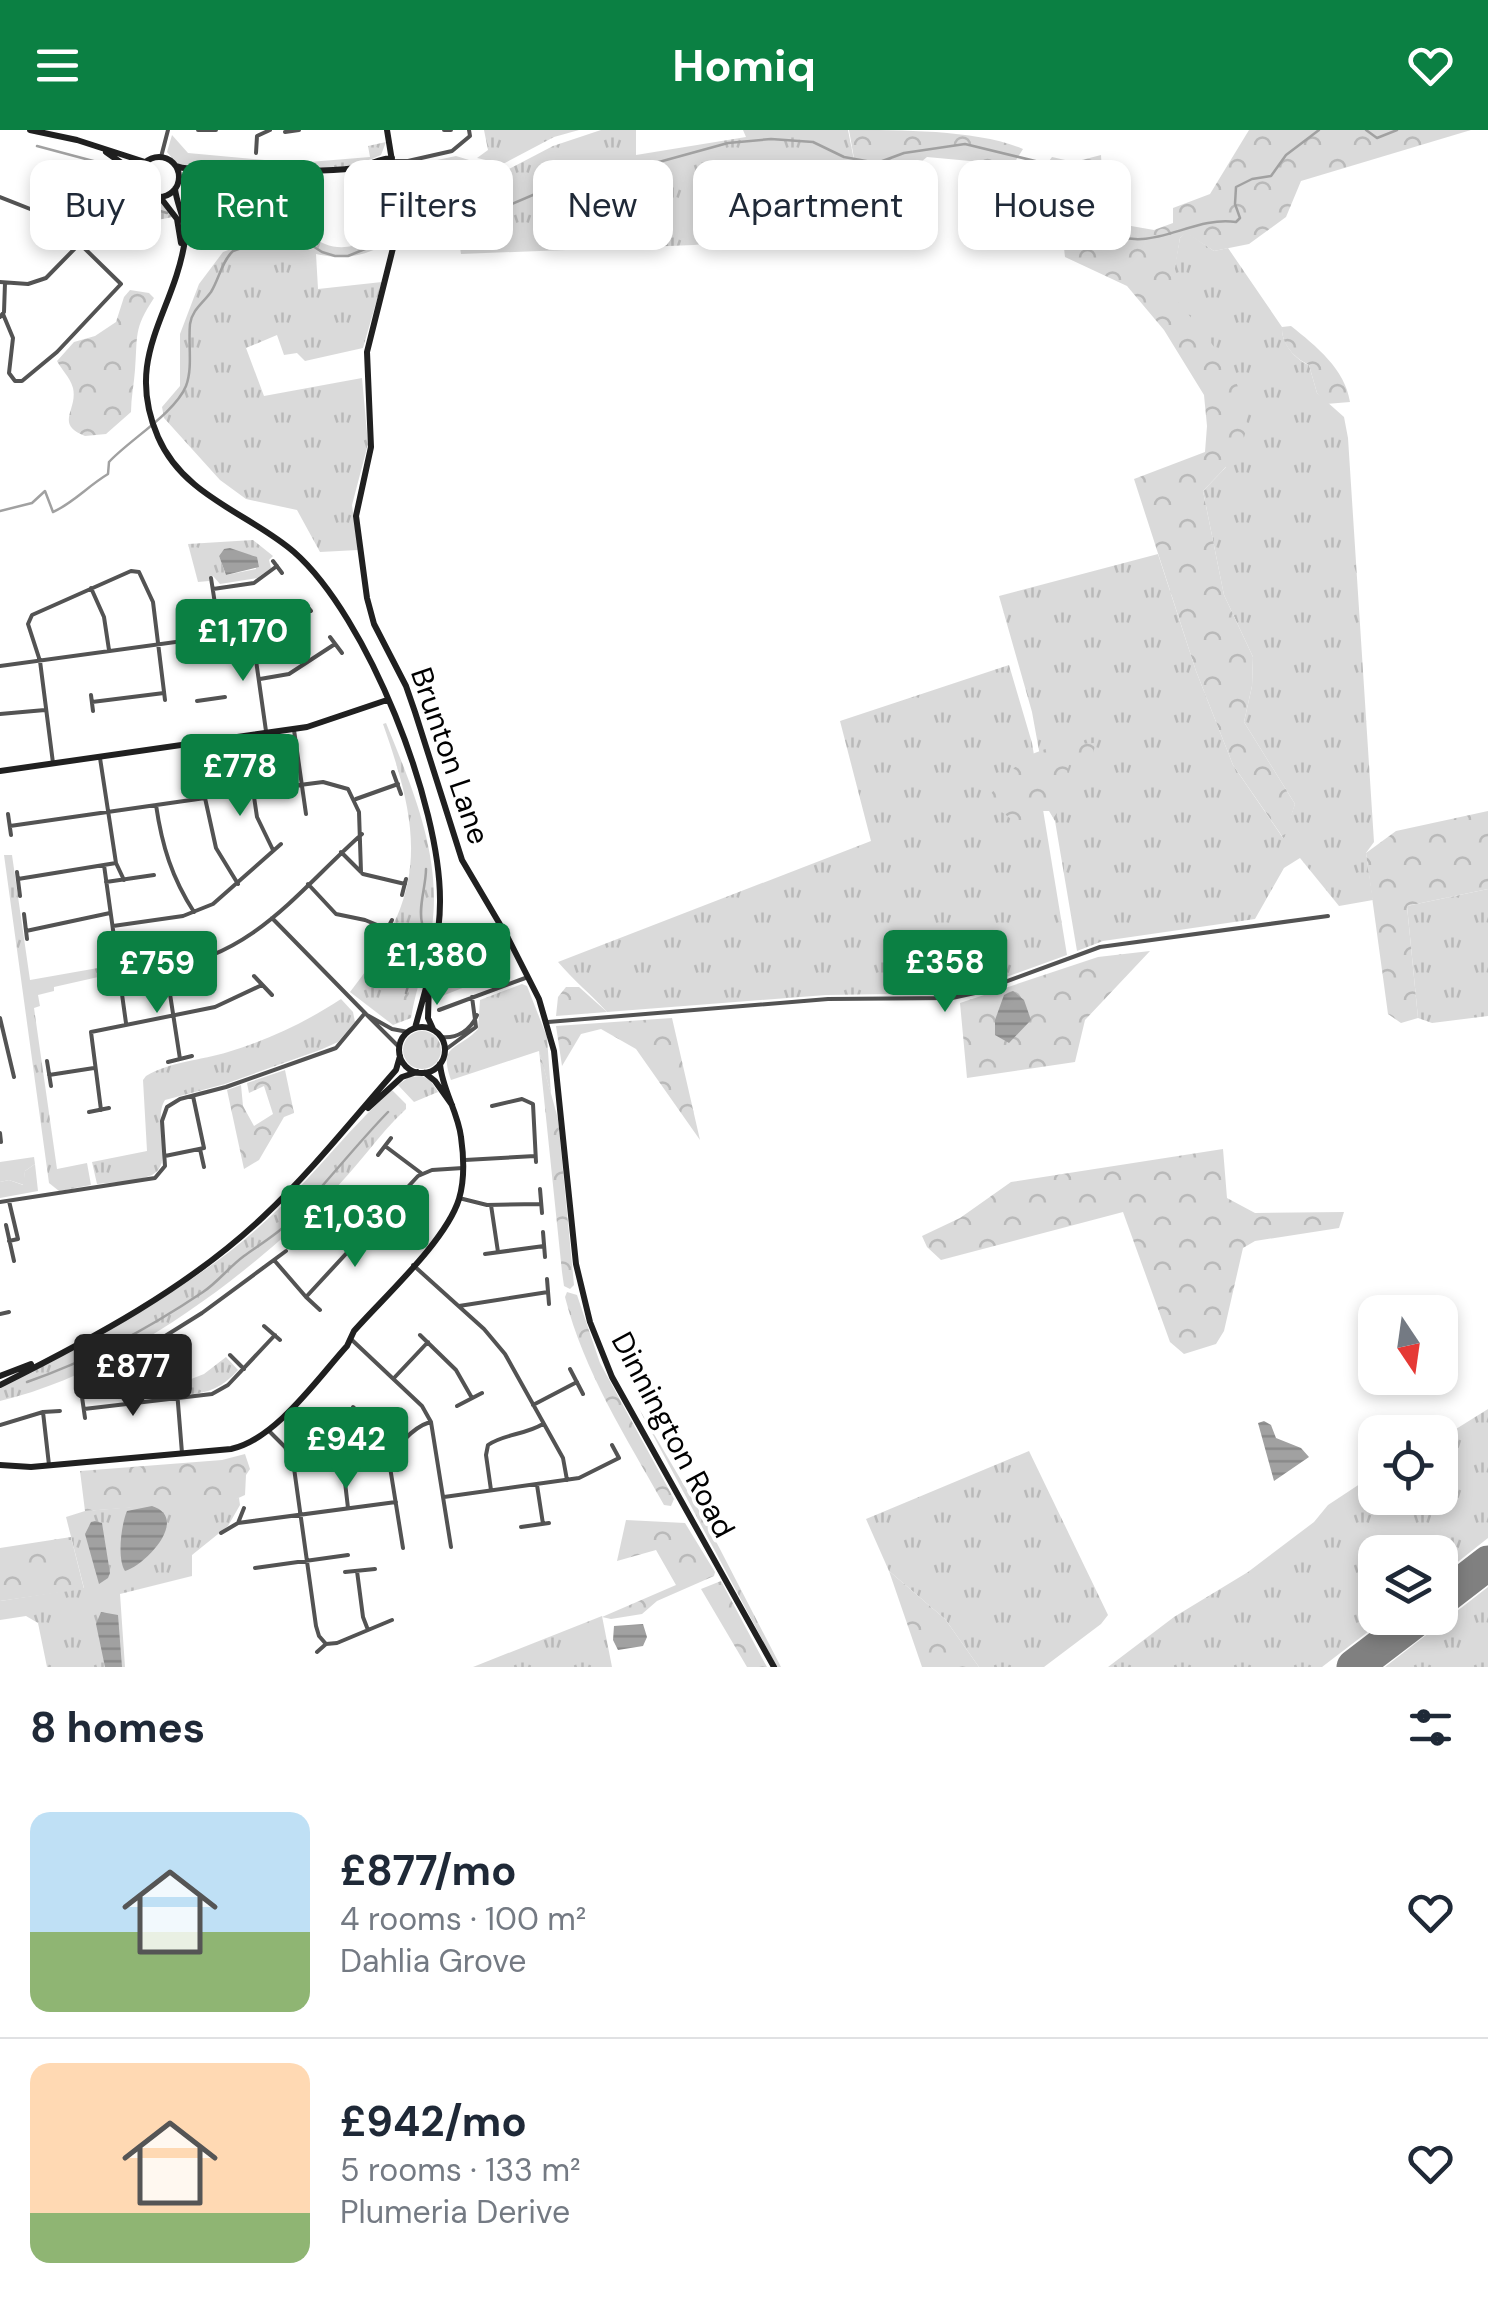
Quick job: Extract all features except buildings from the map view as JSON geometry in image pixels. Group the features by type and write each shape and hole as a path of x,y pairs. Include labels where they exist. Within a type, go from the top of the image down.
{"street":[{"path":"30,130 140,160"},
{"path":"161,157 168,130"},
{"path":"198,130 216,130"},
{"path":"256,153 256,136 270,130"},
{"name":"Brunton Lane","path":"387,130 389,160"},
{"path":"412,160 452,151 470,136 469,130"},
{"path":"286,132 300,131"},
{"path":"101,148 116,160"},
{"path":"152,160 161,157 181,167"},
{"path":"0,1384 132,1313 221,1253 308,1172 396,1070 429,977 440,917 436,849 416,776 387,700 349,623 316,575 275,538 197,488 171,460 157,434 150,414 147,358 181,254 185,229 175,188 176,166"},
{"path":"161,195 175,188"},
{"path":"0,197 30,209"},
{"path":"161,198 178,219 181,254"},
{"path":"73,250 38,282 2,282 1,315 14,338 9,373 15,381 22,381 56,352 121,284 87,250"},
{"name":"Brunton Lane","path":"393,250 366,366 371,447 356,516 369,607 387,653 406,686 462,860 528,977"},
{"path":"213,589 254,583 275,564 282,573"},
{"path":"53,763 40,661 29,628 30,617 130,571 138,572 153,602 165,700"},
{"path":"212,578 220,636"},
{"path":"91,588 104,617 109,651"},
{"path":"0,666 252,632 279,626 307,606"},
{"path":"252,632 266,733"},
{"path":"330,637 342,652"},
{"path":"259,679 290,674 335,644"},
{"path":"92,702 164,693"},
{"path":"91,695 93,712"},
{"path":"197,701 225,697"},
{"path":"0,771 322,724 387,700"},
{"path":"0,714 46,710"},
{"path":"294,729 306,814"},
{"path":"100,756 116,863 124,880"},
{"path":"250,770 260,829 273,850"},
{"path":"393,772 402,794"},
{"path":"253,791 340,784 356,799 362,834 360,872"},
{"path":"356,799 398,784"},
{"path":"10,826 204,798 216,848 238,884"},
{"path":"156,805 164,852 178,887 194,912"},
{"path":"8,814 11,835"},
{"path":"180,1060 166,968 226,951 244,941 362,834"},
{"path":"112,926 194,912 228,893 281,844"},
{"path":"341,852 360,872 405,881 402,895"},
{"path":"20,896 17,876 116,863"},
{"path":"104,865 126,1023"},
{"path":"106,882 154,876"},
{"path":"308,884 336,914 387,930"},
{"path":"26,932 111,913"},
{"path":"24,914 27,940"},
{"path":"548,1022 828,998 952,998 1100,947 1328,916"},
{"path":"272,918 366,1014 400,1052 406,1066 433,1078 452,1106"},
{"path":"382,939 392,920"},
{"path":"254,976 272,995"},
{"path":"429,977 428,1018 445,1050"},
{"path":"439,1010 528,977"},
{"name":"Dinnington Road","path":"528,977 548,1022 576,1264 594,1334 612,1377 774,1667"},
{"path":"101,1110 91,1032 225,1003 262,984"},
{"path":"0,1465 49,1465 240,1447 268,1430 352,1340 354,1331 447,1224 459,1198 463,1164 460,1126 440,1064 445,1050 474,1030 478,1022 472,997"},
{"path":"366,1014 392,1029 438,1034 461,1033 471,1026 476,1015"},
{"path":"0,1202 148,1180 163,1171 164,1113 173,1102 336,1048 366,1014"},
{"path":"0,1018 14,1077"},
{"path":"168,1062 192,1056"},
{"path":"47,1061 51,1086"},
{"path":"353,1123 402,1077 440,1064"},
{"path":"49,1075 95,1068"},
{"path":"98,1093 111,1091"},
{"path":"165,1156 204,1148 193,1096"},
{"path":"306,1297 422,1174 463,1164 536,1159 533,1104 522,1099 492,1106"},
{"path":"88,1112 109,1108"},
{"path":"0,1133 0,1142 9,1141"},
{"path":"378,1155 391,1138"},
{"path":"385,1146 422,1174"},
{"path":"200,1149 204,1167"},
{"path":"540,1189 542,1213"},
{"path":"329,1211 348,1191"},
{"path":"459,1198 491,1205 541,1204"},
{"path":"340,1200 370,1227"},
{"path":"0,1250 18,1239 9,1201"},
{"path":"491,1205 498,1252"},
{"path":"14,1223 3,1226 14,1261"},
{"path":"543,1232 545,1257"},
{"path":"486,1254 544,1246"},
{"path":"146,1348 286,1251"},
{"path":"274,1260 320,1310"},
{"path":"413,1266 505,1354 562,1458 567,1480"},
{"path":"546,1279 549,1304"},
{"path":"458,1306 548,1292"},
{"path":"0,1314 9,1312"},
{"path":"264,1326 280,1340"},
{"path":"84,1409 218,1392 274,1335"},
{"path":"420,1335 456,1370 472,1398"},
{"path":"162,1338 175,1366 182,1453"},
{"path":"352,1340 422,1406 431,1422 452,1546"},
{"path":"393,1379 428,1342"},
{"path":"0,1376 63,1351"},
{"path":"230,1355 244,1369"},
{"path":"570,1369 584,1394"},
{"path":"533,1405 577,1382"},
{"path":"457,1406 482,1393"},
{"path":"82,1397 84,1418"},
{"path":"353,1407 398,1448"},
{"path":"0,1425 13,1418 60,1411"},
{"path":"43,1412 49,1465"},
{"path":"348,1508 340,1443 360,1414"},
{"path":"403,1548 390,1467 392,1457 419,1426 431,1422"},
{"path":"491,1491 488,1445 526,1434 543,1424"},
{"path":"268,1430 292,1460 316,1626 326,1644"},
{"path":"444,1497 586,1476 618,1458 612,1445"},
{"path":"521,1528 546,1524 536,1484"},
{"path":"221,1534 238,1523 396,1502"},
{"path":"238,1523 244,1508"},
{"path":"334,1545 335,1557"},
{"path":"254,1568 348,1556"},
{"path":"344,1572 375,1568"},
{"path":"357,1571 368,1630"},
{"path":"317,1652 326,1644 392,1620"}],"green space":[{"path":"484,130 579,130 554,137 511,160 477,158 488,150"},
{"path":"601,130 636,130 636,155 746,137 743,130 848,130 854,160 693,160 693,245 673,246 673,160 533,160 533,250 565,250 461,254 460,250 513,250 513,167 553,146"},
{"path":"849,130 963,135 1023,149 1016,160 854,160"},
{"path":"1249,130 1471,130 1301,181 1286,217 1249,244 1214,251 1186,233 1180,238 1171,293 1223,359 1242,397 1246,416 1245,434 1238,450 1203,491 1224,595 1253,657 1244,722 1295,804 1284,839 1233,765 1196,671 1134,479 1205,452 1204,395 1164,330 1127,286 1065,257 1064,250 1131,250 1131,226 1154,230 1173,223 1173,208 1210,194"},
{"path":"172,135 188,153 264,160 181,160 177,164 167,152"},
{"path":"386,142 381,155 367,160 344,160 344,166 324,168 324,161 370,157 368,146"},
{"path":"456,156 469,160 437,160"},
{"path":"161,203 173,217 161,219"},
{"path":"1186,232 1214,251 1228,248 1282,327 1290,350 1309,365 1317,393 1344,417 1374,842 1366,853 1373,900 1339,906 1300,858 1284,868 1255,919 1103,941 1077,951 1032,712 999,596 1158,554 1196,671 1233,765 1283,838 1295,804 1244,722 1253,657 1224,595 1203,491 1226,467 1217,352 1170,293 1180,238"},
{"path":"324,244 344,250 372,250 344,257 316,254 318,289 382,282 363,348 305,361 297,353 284,355 277,335 246,348 264,396 362,378 368,444 352,505 358,550 320,552 297,510 246,499 220,480 164,418 162,407 180,386 180,334 199,284 223,252 324,250"},
{"path":"130,290 149,293 154,298 138,333 131,412 106,434 85,436 71,427 73,388 57,361 74,342 95,336 116,322"},
{"path":"1291,326 1336,369 1350,402 1326,404 1317,393 1309,365 1286,345 1282,327"},
{"path":"253,540 273,556 269,560 271,568 257,578 220,584 213,576 209,581 198,582 188,544","holes":["224,549 254,556 256,569 226,575 219,556"]},
{"path":"1009,665 1032,743 1067,955 976,988 951,993 826,995 607,1012 558,962 871,841 840,721"},
{"path":"386,723 423,822 434,900 430,939 411,1018 393,1025 350,992 393,925 405,894 410,864 406,800 383,724"},
{"path":"1075,738 1079,744 1095,746 1093,753 1069,765 1055,821 1049,811 1038,811 1016,823 986,799 1024,757"},
{"path":"1488,811 1488,889 1407,906 1418,1018 1401,1023 1388,1014 1366,853 1396,831"},
{"path":"4,855 12,855 30,980 115,965 116,973 54,987 54,991 38,995 40,1006 34,1008 57,1169 87,1163 91,1185 59,1191 49,1183"},
{"path":"1488,889 1488,1016 1432,1023 1418,1018 1407,906"},
{"path":"425,918 407,1002 385,1013 381,1005 371,1001 389,1004 403,990 405,963 418,948"},
{"path":"468,933 485,941 494,962 475,950 461,953 452,963 448,979 465,987 437,998 442,959 451,944"},
{"path":"1150,951 1085,1020 1075,1062 967,1078 960,1003 1098,957"},
{"path":"522,984 527,986 547,1037 551,1094 539,1051 451,1080 449,1053 478,1029 480,1000"},
{"path":"566,987 579,987 607,1012 556,1016 558,997"},
{"path":"341,999 353,1012 355,1022 338,1042 225,1084 165,1100 159,1169 139,1179 97,1184 92,1162 147,1151 143,1080 146,1076 165,1067 258,1042"},
{"path":"672,1018 700,1140 636,1049 601,1029 581,1034 562,1066 556,1026"},
{"path":"422,1031 435,1037 441,1050 435,1063 422,1069 409,1063 403,1050 409,1037"},
{"path":"539,1050 558,1119 574,1285 570,1289 564,1286 562,1272"},
{"path":"285,1070 294,1113 284,1117 259,1160 244,1169 227,1090 241,1085 243,1106 254,1126 273,1114 264,1086 249,1093 247,1083"},
{"path":"422,1076 438,1092 414,1102 398,1085 409,1077"},
{"path":"392,1090 406,1109 329,1195 219,1290 90,1369 0,1401 0,1387 134,1315 230,1251 277,1211"},
{"path":"1223,1149 1227,1198 1255,1213 1344,1212 1339,1228 1255,1241 1243,1248 1224,1331 1216,1344 1184,1354 1170,1342 1123,1212 941,1260 922,1236 960,1218 1011,1182"},
{"path":"34,1157 35,1164 25,1171 24,1185 9,1180 0,1182 0,1162"},
{"path":"35,1164 38,1191 0,1198 0,1182 9,1180 23,1185 25,1171"},
{"path":"567,1292 577,1295 600,1363 674,1499 671,1506 664,1505 595,1378 573,1325"},
{"path":"226,1357 238,1370 226,1381 214,1389 183,1394 181,1383 204,1374"},
{"path":"638,1407 707,1524 781,1667 777,1667"},
{"path":"1488,1409 1488,1538 1458,1562 1458,1535 1358,1535 1358,1635 1364,1635 1322,1667 1108,1667 1174,1617 1248,1572 1314,1522 1328,1505 1358,1485 1358,1515 1458,1515 1458,1428"},
{"path":"1029,1451 1108,1615 1044,1667 979,1667 945,1619 889,1571 866,1519"},
{"path":"245,1454 250,1469 245,1495 234,1500 85,1511 80,1471 222,1460"},
{"path":"239,1498 240,1505 228,1526 192,1555 192,1576 120,1594 125,1667 47,1667 38,1623 26,1616 0,1620 0,1601 84,1588 66,1517 85,1511"},
{"path":"626,1520 685,1523 714,1576 657,1601 642,1614 602,1617 676,1585 656,1550 617,1561"},
{"path":"71,1537 84,1589 0,1601 0,1548"},
{"path":"889,1571 945,1619 979,1667 922,1667"},
{"path":"721,1581 767,1667 747,1667 701,1589"},
{"path":"1488,1587 1488,1667 1385,1667 1426,1635 1458,1635 1458,1610"},
{"path":"602,1616 612,1667 473,1667"}],"shaded area":[{"path":"230,548 257,557 259,567 226,575 219,556"},
{"path":"1013,991 1024,1000 1031,1020 1009,1043 995,1035 995,1020 1004,995"},
{"path":"1258,1423 1271,1425 1276,1438 1301,1448 1309,1457 1274,1481"},
{"path":"152,1506 163,1512 166,1530 153,1551 125,1571 121,1542 127,1511"},
{"path":"95,1521 102,1523 110,1573 99,1584 85,1534"},
{"path":"101,1612 118,1615 122,1667 105,1667 96,1624"},
{"path":"643,1624 647,1637 643,1646 618,1650 613,1640 614,1626"}],"waterway":[{"path":"0,511 32,503 45,491 53,512 108,474 109,462 162,416 186,386 191,319 211,292 229,255 290,231 322,252 348,256 387,240 421,236 448,222 498,210 615,166 648,165 728,143 771,139 813,142 844,157 877,163 904,153 965,144 1064,168 1079,188 1093,197 1086,203 1082,217 1092,231 1104,229 1120,237 1153,238 1202,224 1236,222 1240,218 1235,204 1236,187 1271,176 1286,155 1319,130"},
{"path":"1366,130 1377,138 1397,130"},
{"path":"37,146 90,160"},
{"path":"161,211 167,213"},
{"path":"406,993 402,963 417,948 415,936 422,923 426,869"},
{"path":"27,1382 118,1343 208,1288 291,1220 388,1112"}],"runway":[{"path":"1458,1586 1488,1563"},
{"path":"1354,1667 1396,1635"}]}
